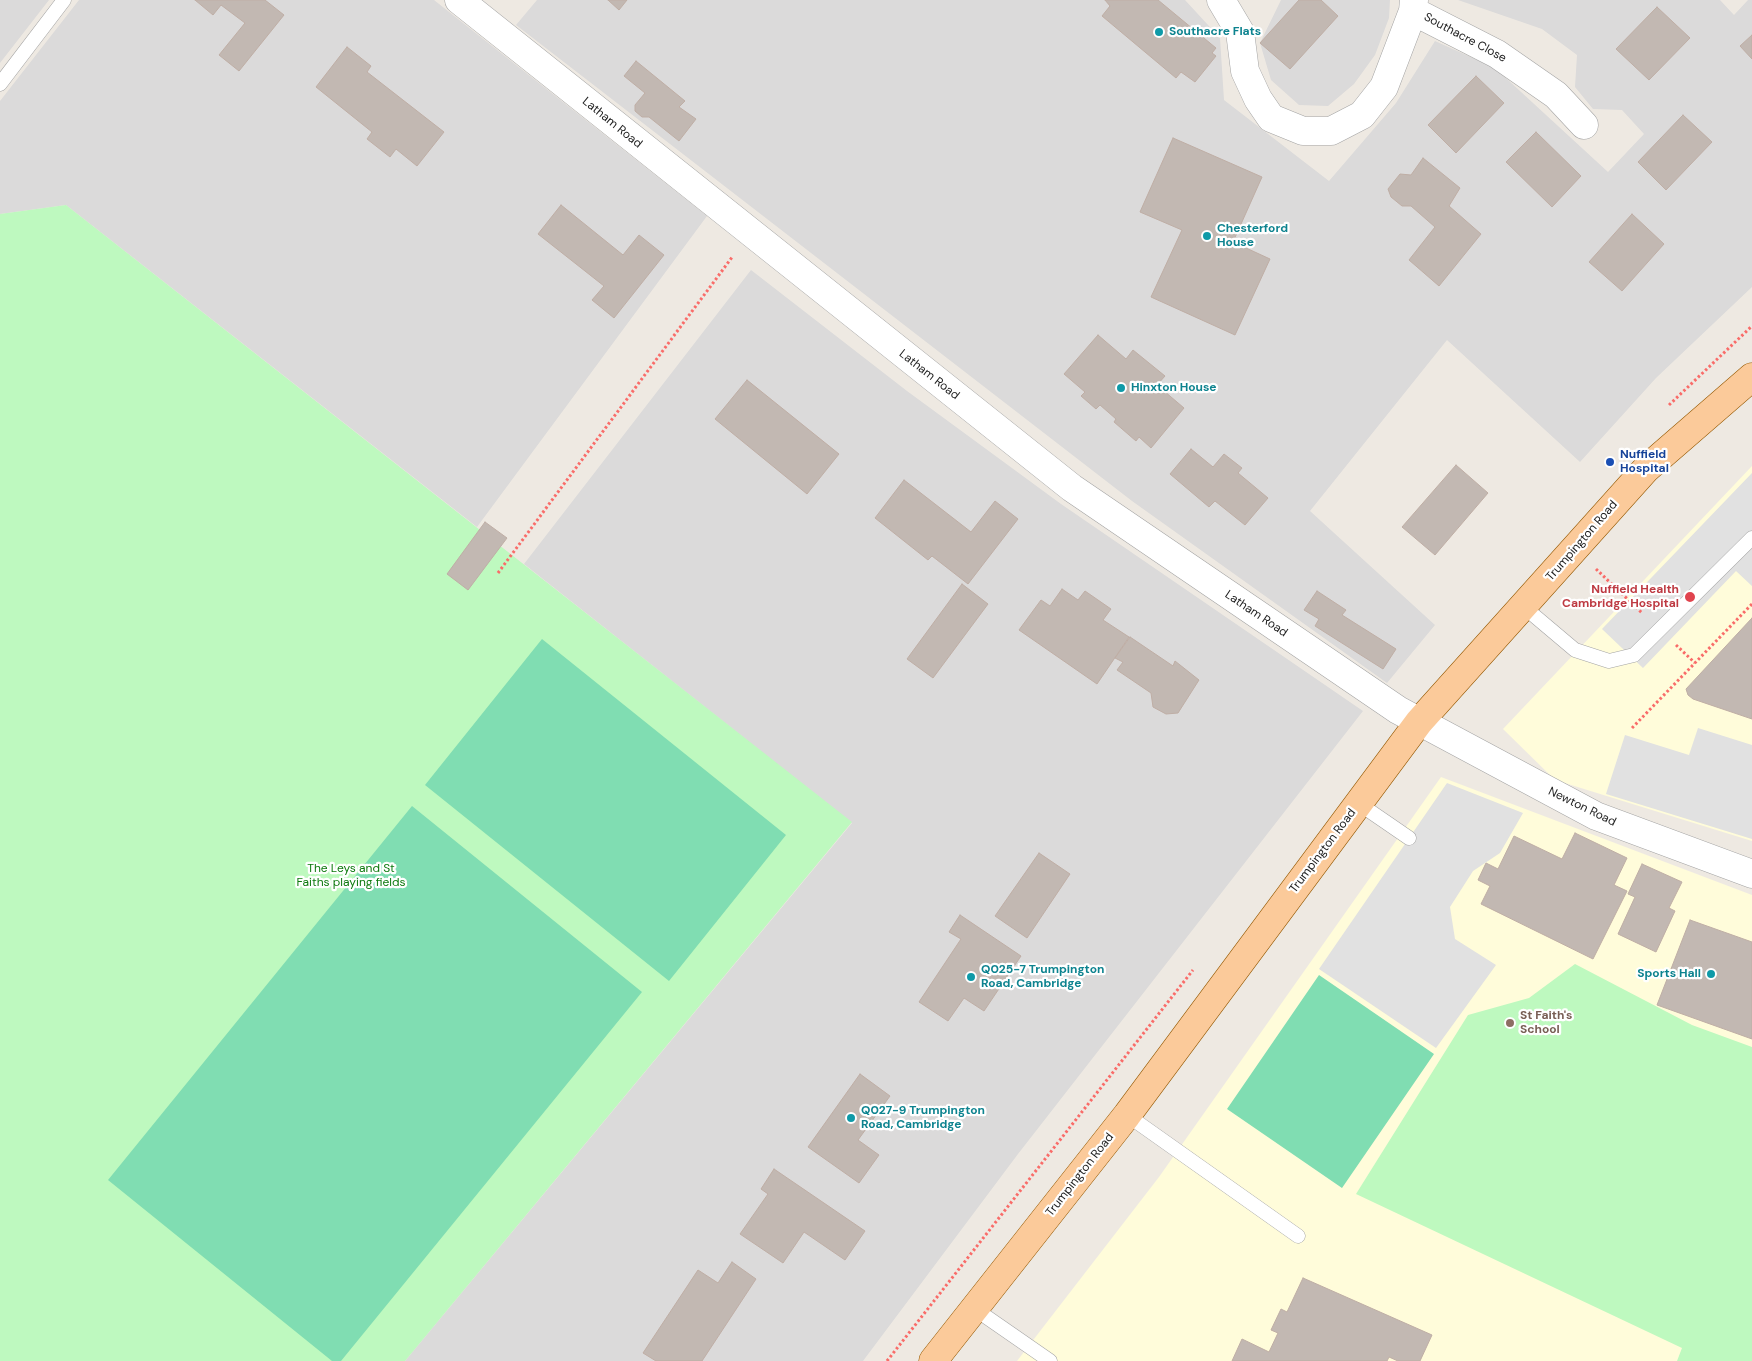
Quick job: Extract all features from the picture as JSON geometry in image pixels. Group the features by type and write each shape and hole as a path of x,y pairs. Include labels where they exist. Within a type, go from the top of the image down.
{"main road":[{"name":"Trumpington Road","path":"933,1361 1127,1115 1419,722 1661,453 1752,377"}],"street":[{"name":"Latham Road","path":"459,0 750,234 1072,488 1398,710 1419,722"},
{"path":"1221,0 1240,32 1245,71 1258,100 1271,118 1303,131 1331,131 1362,115 1384,88 1414,5"},
{"name":"Southacre Close","path":"1414,5 1497,54 1556,95 1584,124"},
{"name":"Newton Road","path":"1419,722 1596,816 1752,874"}],"lane":[{"path":"0,84 64,0"},
{"path":"1524,607 1576,650 1609,661 1634,655 1752,538"},
{"path":"1358,803 1409,838"},
{"path":"1127,1115 1298,1236"},
{"path":"975,1309 1050,1361"}],"path":[{"path":"498,573 750,234"},
{"path":"1575,550 1695,663"},
{"path":"1632,728 1752,604"}],"shaded area":[{"path":"0,0 49,0 0,63"},
{"path":"79,0 434,0 707,216 477,527 66,205 0,214 0,101"},
{"path":"537,0 1185,0 1220,38 1224,100 1329,181 1396,103 1435,41 1495,68 1608,172 1644,134 1622,110 1593,109 1575,87 1577,55 1542,29 1458,0 1720,0 1734,15 1748,0 1752,0 1752,287 1656,378 1580,462 1447,340 1310,511 1435,625 1387,683 1132,501 516,25"},
{"path":"1281,0 1390,0 1389,18 1375,55 1354,84 1328,106 1299,105 1271,80 1260,43"},
{"path":"751,270 907,391 1061,504 1363,711 1018,1154 863,1361 405,1361 852,823 524,564"},
{"name":"Nuffield Health Cambridge Hospital","path":"1752,466 1752,841 1555,780 1503,729"},
{"path":"1752,473 1752,586 1736,571 1643,668 1602,629"},
{"path":"1698,728 1752,745 1752,839 1606,794 1625,735 1689,755"},
{"name":"St Faith's School","path":"1441,777 1752,895 1752,1361 1017,1361 1159,1177"},
{"path":"1447,783 1523,813 1500,853 1473,871 1450,907 1455,939 1496,965 1436,1048 1319,969"}],"green space":[{"name":"The Leys and St Faiths playing fields","path":"66,205 852,822 405,1361 0,1361 0,214"},
{"path":"542,639 786,835 669,981 425,785"},
{"path":"412,806 642,992 341,1361 332,1361 108,1180"},
{"path":"1575,964 1692,1025 1752,1047 1752,1361 1677,1361 1682,1348 1356,1194 1468,1015 1529,998"},
{"path":"1319,975 1434,1054 1342,1188 1227,1109"}],"building":[{"path":"195,0 265,0 284,15 239,71 219,55 245,23 221,5 213,15"},
{"path":"608,0 627,0 619,10"},
{"name":"Southacre Flats","path":"1105,0 1158,0 1216,48 1212,53 1216,56 1195,82 1181,72 1176,78 1102,16 1110,6"},
{"path":"1299,0 1321,0 1338,16 1290,69 1260,43"},
{"path":"1657,7 1690,38 1649,80 1616,49"},
{"path":"1752,35 1752,59 1740,46"},
{"path":"347,47 371,66 367,72 444,132 417,166 396,149 390,157 367,139 372,132 316,87"},
{"path":"636,61 685,101 679,107 696,119 679,141 649,117 642,117 635,111 635,105 645,93 624,76"},
{"path":"1476,76 1504,103 1456,153 1428,125"},
{"path":"1683,115 1712,142 1666,190 1638,162"},
{"path":"1536,132 1581,176 1552,207 1506,162"},
{"name":"Chesterford House","path":"1173,138 1262,177 1233,242 1270,259 1235,335 1151,297 1182,230 1140,212"},
{"path":"1423,158 1460,188 1449,206 1481,234 1439,286 1409,260 1435,227 1411,206 1402,206 1391,197 1388,189 1400,174 1411,175"},
{"path":"561,205 623,255 639,235 664,255 614,318 592,300 604,286 538,234"},
{"path":"1632,214 1664,244 1622,291 1589,262"},
{"name":"Hinxton House","path":"1098,335 1126,359 1133,350 1165,376 1157,385 1184,408 1151,448 1139,437 1136,441 1114,422 1116,419 1100,405 1096,409 1081,396 1085,392 1064,374"},
{"path":"747,380 839,454 807,494 715,419"},
{"path":"1191,449 1213,467 1224,454 1242,468 1238,473 1268,498 1245,525 1215,501 1209,507 1170,474"},
{"path":"1456,465 1488,493 1435,555 1402,527"},
{"path":"904,480 971,532 995,501 1018,519 968,584 932,556 928,560 875,518"},
{"path":"485,522 507,538 468,590 447,574"},
{"path":"962,584 988,604 933,678 907,659"},
{"path":"1062,589 1078,600 1085,591 1111,609 1103,620 1129,637 1097,684 1019,630 1041,600 1050,606"},
{"path":"1317,591 1346,610 1342,615 1396,649 1383,669 1315,626 1319,619 1304,610"},
{"path":"1752,618 1752,719 1693,699 1688,695 1686,689"},
{"path":"1130,637 1173,666 1175,661 1199,680 1178,713 1166,714 1153,707 1151,693 1117,670 1123,662 1115,658"},
{"path":"1575,833 1627,858 1614,885 1627,891 1593,959 1481,904 1490,886 1478,880 1486,863 1498,869 1514,836 1562,859"},
{"path":"1039,853 1070,874 1027,938 995,916"},
{"path":"1642,864 1682,882 1669,908 1675,911 1656,952 1618,934 1635,897 1628,894"},
{"name":"Q025-7 Trumpington Road, Cambridge","path":"960,915 1021,956 984,1011 964,998 948,1021 919,1002 961,939 949,932"},
{"name":"Sports Hall","path":"1690,920 1752,942 1752,1039 1657,1005"},
{"name":"Q027-9 Trumpington Road, Cambridge","path":"860,1074 890,1096 858,1140 879,1155 859,1183 808,1147"},
{"path":"774,1169 865,1231 845,1260 804,1232 783,1263 740,1234 768,1194 761,1189"},
{"path":"732,1262 756,1279 702,1361 656,1361 643,1353 698,1270 718,1283"},
{"path":"1303,1278 1432,1335 1420,1361 1398,1361 1389,1357 1387,1361 1232,1361 1242,1339 1269,1352 1278,1333 1271,1330 1281,1309 1287,1312"}],"place":[{"name":"Southacre Flats","path":"1159,32"},
{"name":"Chesterford House","path":"1207,236"},
{"name":"Hinxton House","path":"1121,388"},
{"name":"Nuffield Hospital","path":"1610,462"},
{"name":"Nuffield Health Cambridge Hospital","path":"1690,597"},
{"name":"Sports Hall","path":"1711,974"},
{"name":"Q025-7 Trumpington Road, Cambridge","path":"971,977"},
{"name":"St Faith's School","path":"1510,1023"},
{"name":"Q027-9 Trumpington Road, Cambridge","path":"851,1118"}]}
